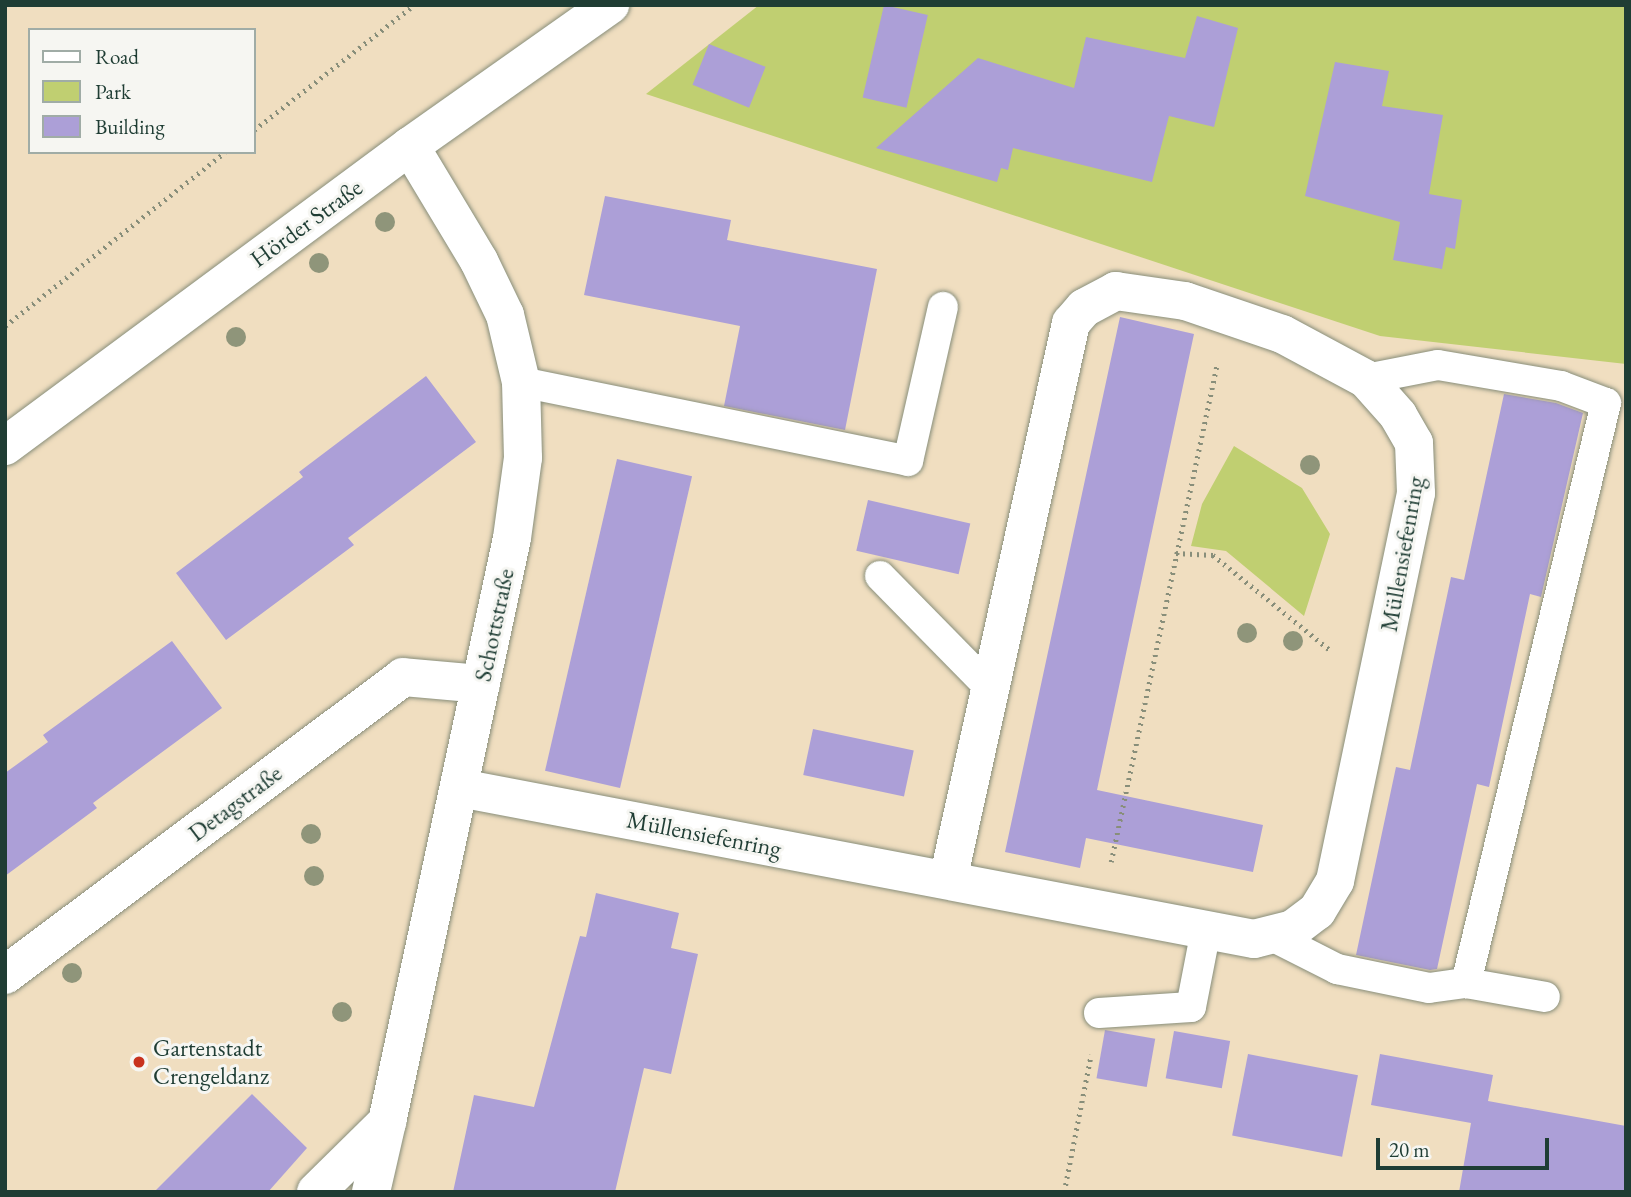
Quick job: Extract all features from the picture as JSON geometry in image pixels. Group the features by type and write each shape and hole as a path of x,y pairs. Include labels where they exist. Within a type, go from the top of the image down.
{"street":[{"name":"Hörder Straße","path":"5,446 410,146 610,5"},
{"name":"Schottstraße","path":"371,1192 460,788 522,472 521,382 505,315 479,261 410,146"},
{"name":"Müllensiefenring","path":"460,788 1254,939 1274,937 1293,929 1317,911 1335,881 1416,493 1418,466 1414,443 1398,415 1366,379 1282,334 1185,301 1116,291 1084,308 1071,323 948,880"},
{"name":"Detagstraße","path":"5,975 403,677 481,684"},
{"path":"316,1192 387,1122"}],"lane":[{"path":"521,382 908,461 943,307"},
{"path":"1366,379 1438,365 1561,386 1605,403 1466,983"},
{"path":"880,576 990,688"},
{"path":"1099,1013 1191,1007 1206,930"},
{"path":"1274,937 1337,969 1429,988 1466,983 1545,997"}],"path":[{"path":"256,128 414,5"},
{"path":"5,326 222,154"},
{"path":"1101,910 1227,316"},
{"path":"1176,553 1213,555 1376,688"},
{"path":"1064,1192 1099,1013"}],"green space":[{"path":"759,5 1626,5 1626,364 1380,336 646,94"},
{"path":"1234,446 1302,488 1330,534 1304,616 1226,551 1191,546 1202,504"}],"building":[{"path":"884,5 928,15 906,108 863,98"},
{"path":"1197,16 1238,28 1214,127 1169,116 1152,182 1013,148 1008,170 1001,168 997,182 876,148 978,58 1074,88 1086,37 1185,58"},
{"path":"709,44 766,67 749,108 693,85"},
{"path":"1335,62 1389,71 1382,106 1443,115 1429,194 1462,200 1455,249 1446,247 1442,269 1393,260 1400,222 1305,196"},
{"path":"605,196 731,220 727,240 877,269 845,430 724,406 740,326 584,295"},
{"path":"1120,317 1194,334 1097,790 1263,825 1253,872 1086,838 1080,868 1005,852"},
{"path":"426,376 476,442 348,538 354,545 226,640 176,573 303,477 299,472"},
{"path":"1504,394 1556,403 1583,413 1541,597 1530,594 1489,787 1477,784 1437,969 1430,970 1356,955 1396,767 1410,770 1451,577 1464,580"},
{"path":"617,459 692,476 620,788 545,771"},
{"path":"868,500 970,524 959,574 856,551"},
{"path":"172,641 222,708 93,803 97,808 5,876 5,773 48,742 43,735"},
{"path":"813,729 914,750 904,796 803,775"},
{"path":"596,893 679,913 671,948 698,954 671,1074 644,1068 615,1192 453,1192 474,1095 534,1107 580,936 586,937"},
{"path":"1105,1030 1155,1039 1147,1087 1096,1078"},
{"path":"1174,1031 1230,1041 1222,1088 1166,1078"},
{"path":"1248,1054 1358,1075 1342,1157 1232,1135"},
{"path":"1380,1054 1493,1075 1488,1101 1626,1126 1626,1192 1459,1192 1471,1123 1371,1105"},
{"path":"252,1094 307,1148 268,1192 154,1192"}],"place":[{"name":"Gartenstadt Crengeldanz","path":"139,1062"}]}
